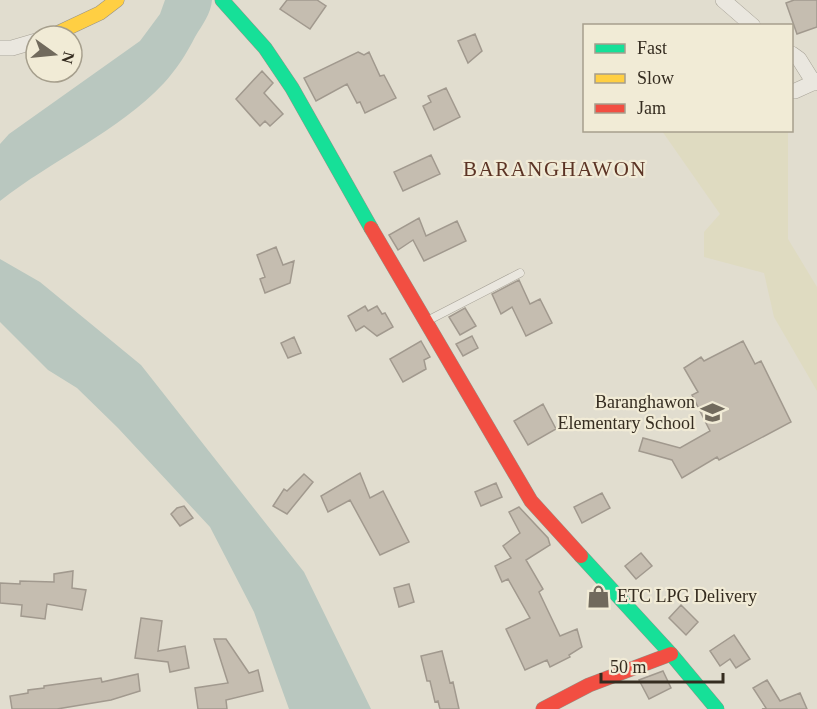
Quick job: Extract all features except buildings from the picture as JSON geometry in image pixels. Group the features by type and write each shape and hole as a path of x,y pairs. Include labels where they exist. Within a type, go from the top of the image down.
{"street":[{"path":"77,24 100,13 117,0"},
{"path":"222,0 265,48 292,88 424,322 531,501 671,654 717,709"},
{"path":"723,0 751,24"},
{"path":"0,48 24,44"},
{"path":"793,55 799,59 816,82 795,91"},
{"path":"543,709 589,685 671,654"}],"lane":[{"path":"424,322 520,273"}],"shaded area":[{"path":"165,0 212,0 206,19 185,55 168,78 146,100 106,131 0,201 0,144 9,134 79,84 84,84 84,81 140,41 160,14"},
{"path":"663,132 788,132 788,239 817,287 817,391 774,317 764,273 704,257 704,232 720,214"},
{"path":"0,259 40,282 141,365 304,572 371,709 289,709 254,612 210,527 118,428 77,388 48,370 0,322"}],"traffic: fast":[{"path":"222,0 265,48 292,88 371,228"},
{"path":"581,556 671,654 717,709"}],"traffic: slow":[{"path":"77,24 100,13 117,0"}],"traffic: jam":[{"path":"371,228 531,501 581,556"},
{"path":"543,709 589,685 671,654"}],"place":[{"name":"Baranghawon Elementary School","path":"713,412"},
{"name":"ETC LPG Delivery","path":"599,596"}],"district":[{"name":"BARANGHAWON","path":"555,169"}]}
